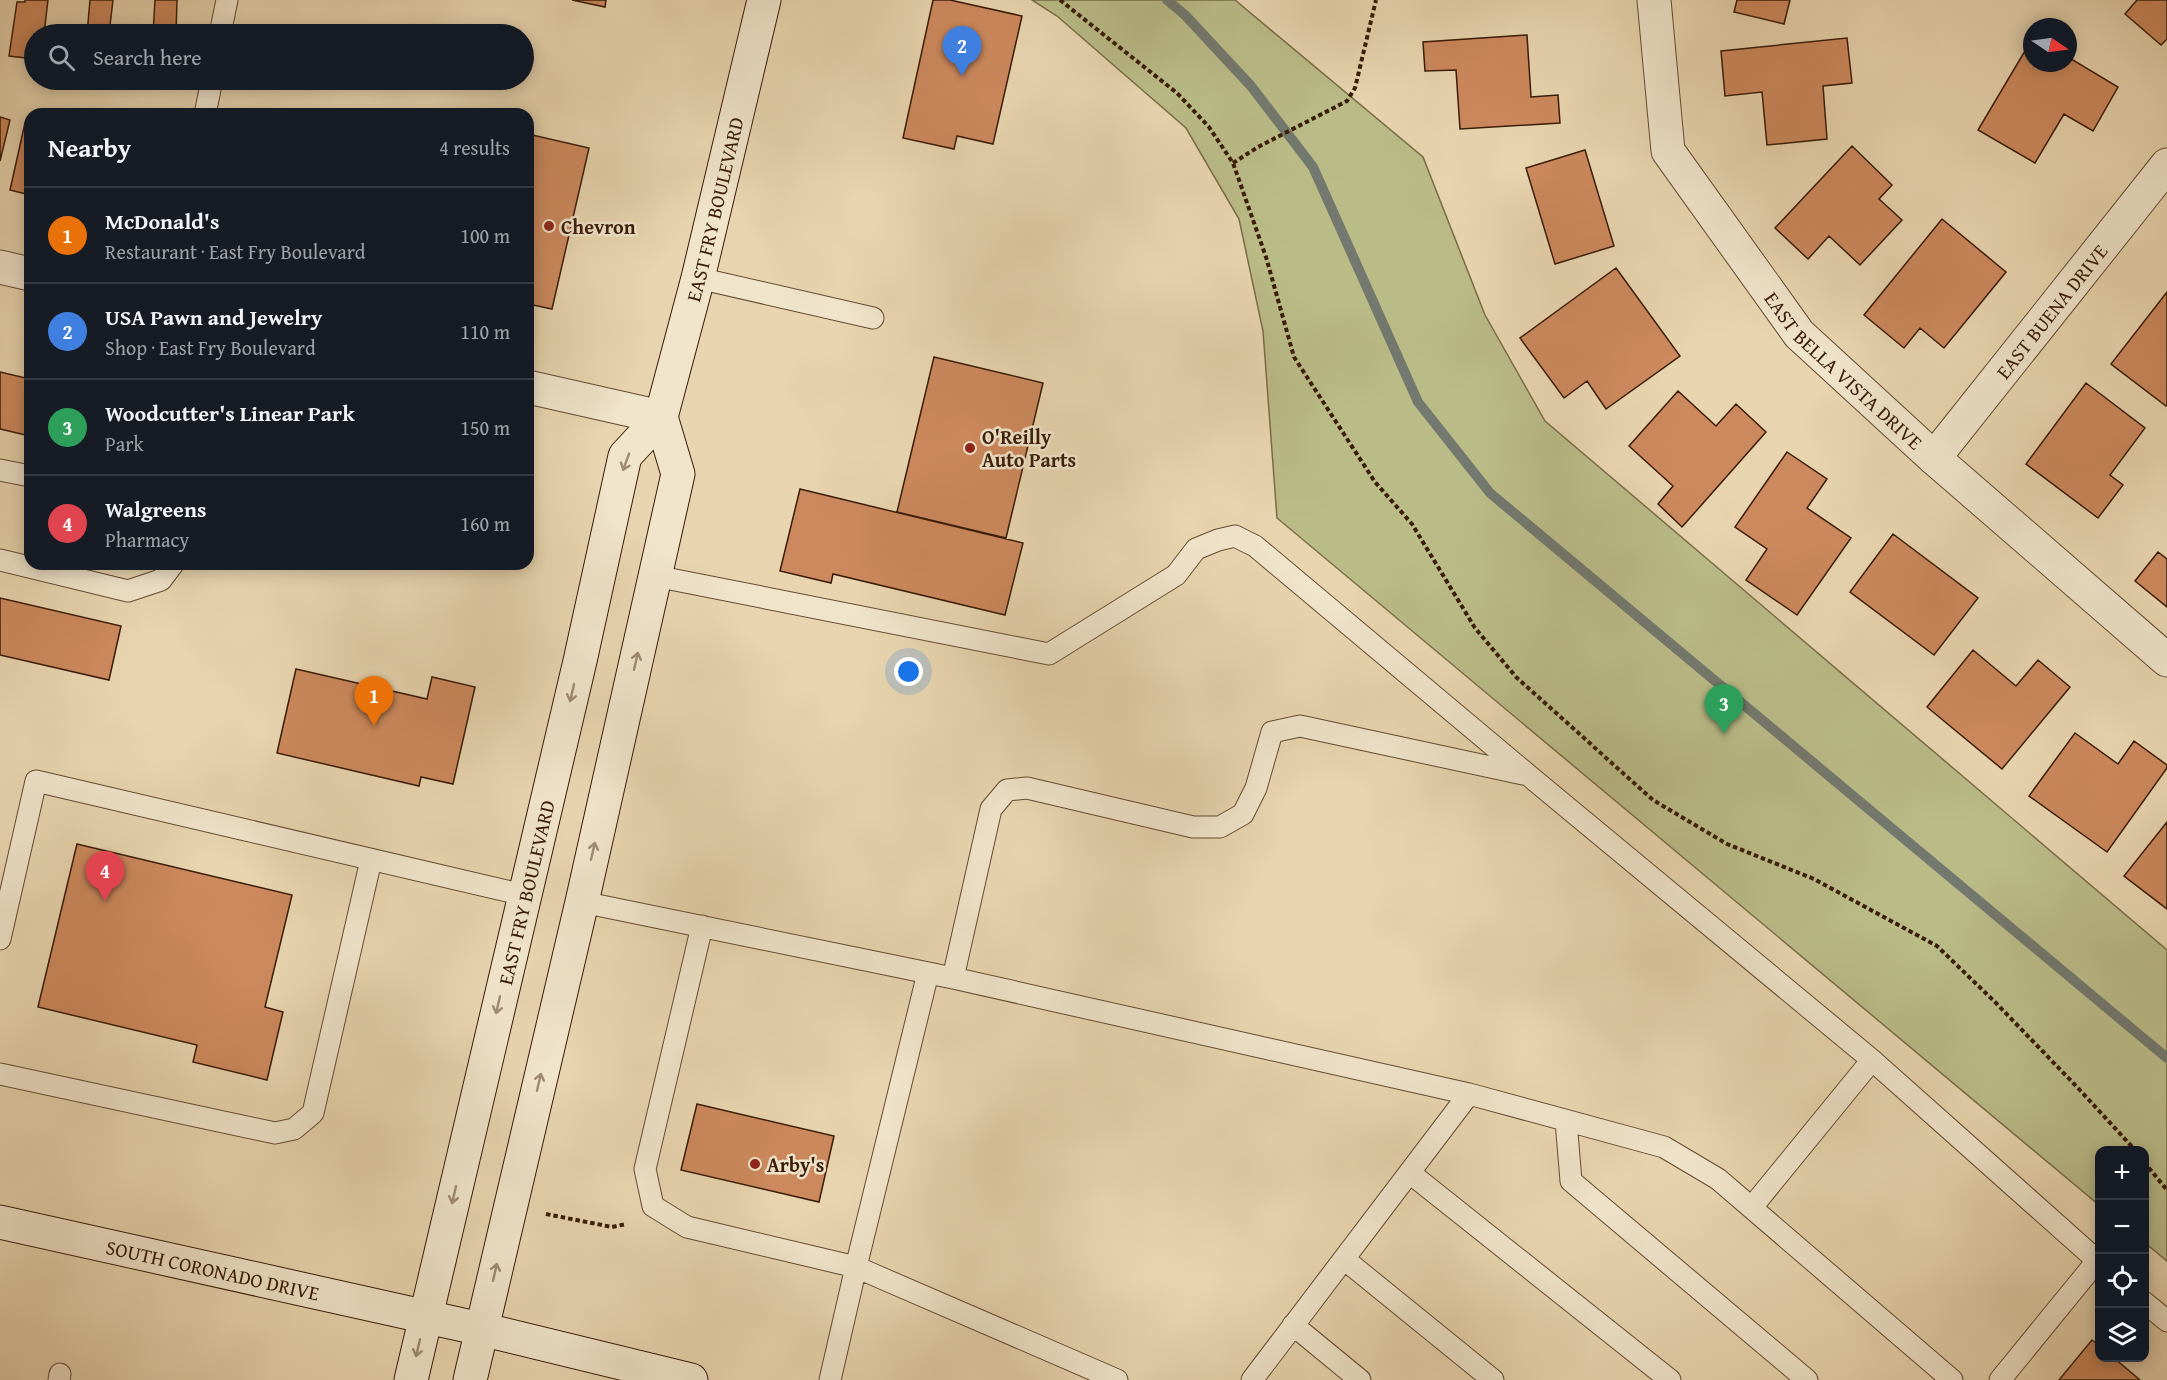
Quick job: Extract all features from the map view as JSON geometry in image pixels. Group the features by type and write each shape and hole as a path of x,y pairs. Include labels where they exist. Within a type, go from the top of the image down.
{"main road":[{"name":"EAST FRY BOULEVARD","path":"411,1380 626,456 661,417 698,278 764,0"},
{"name":"EAST BELLA VISTA DRIVE","path":"1654,0 1668,151 1799,334 1934,458 2167,660"},
{"name":"EAST BUENA DRIVE","path":"1934,458 2167,165"},
{"path":"0,267 24,273"},
{"path":"470,1380 582,902 678,474 661,417 534,388"},
{"name":"SOUTH CORONADO DRIVE","path":"0,1222 426,1316 691,1380"}],"lane":[{"path":"222,24 227,0"},
{"path":"206,108 210,90"},
{"path":"698,278 873,318"},
{"path":"0,470 24,475"},
{"path":"655,576 1049,654 1176,575 1196,549 1235,536 1255,546 1872,1060 2095,1259"},
{"path":"0,560 24,566"},
{"path":"41,570 128,591 161,580 168,570"},
{"path":"953,978 991,809 1007,790 1027,788 1192,827 1220,827 1243,814 1256,788 1272,732 1300,726 1527,774"},
{"path":"0,939 36,781 524,894"},
{"path":"0,1074 274,1133 294,1129 313,1113 371,860"},
{"path":"582,902 953,978 1469,1094 1664,1147 1718,1179 1952,1380"},
{"path":"702,926 645,1169 653,1206 687,1227 856,1267 1117,1380"},
{"path":"830,1380 928,973"},
{"path":"1752,1207 1872,1060"},
{"path":"1252,1380 1469,1094"},
{"path":"1566,1121 1571,1181 1807,1380"},
{"path":"1410,1173 1670,1380"},
{"path":"1344,1259 1493,1380"},
{"path":"2000,1380 2095,1266"},
{"path":"2149,1305 2167,1321"},
{"path":"1293,1326 1360,1380"}],"path":[{"path":"1060,0 1177,93 1209,127 1233,163 1266,257 1294,357 1375,482 1412,524 1475,628 1516,677 1653,800 1727,844 1814,879 1937,946 1995,1002 2130,1146"},
{"path":"1233,163 1258,147 1347,101 1355,88 1376,0"},
{"path":"2149,1167 2167,1190"},
{"path":"546,1214 612,1227 626,1224"}],"green space":[{"path":"1032,0 1235,0 1423,157 1485,315 1545,421 2167,950 2167,1261 2149,1246 2149,1146 2095,1146 2095,1202 1277,518 1263,331 1239,219 1186,128 1057,16"}],"building":[{"path":"25,0 48,0 45,24 24,24 24,58 9,56 17,2 25,2"},
{"path":"90,0 113,0 110,24 88,24"},
{"path":"155,0 177,0 176,24 154,24"},
{"path":"572,0 606,0 605,7"},
{"path":"933,0 950,0 1022,16 993,144 957,136 954,149 903,138"},
{"path":"1737,0 1790,0 1784,24 1734,12"},
{"path":"2137,0 2167,0 2167,39 2161,45 2125,14"},
{"path":"1527,35 1531,97 1558,95 1560,123 1460,129 1456,70 1425,71 1423,42"},
{"path":"1847,38 1852,83 1823,86 1827,139 1767,145 1762,92 1725,96 1721,51"},
{"path":"2023,54 2023,72 2077,72 2077,62 2118,87 2093,131 2064,114 2035,163 1978,130"},
{"path":"0,117 10,120 0,161"},
{"path":"24,127 24,194 10,190"},
{"name":"Chevron","path":"534,135 589,148 552,309 534,305"},
{"path":"1852,146 1892,185 1879,199 1902,220 1860,265 1829,236 1808,259 1775,228"},
{"path":"1585,150 1614,246 1555,264 1526,168"},
{"path":"1942,219 2006,272 1944,348 1920,328 1904,348 1864,315"},
{"path":"1616,268 1680,356 1606,409 1587,381 1564,398 1520,338"},
{"path":"2167,292 2167,405 2166,406 2111,364"},
{"name":"O'Reilly Auto Parts","path":"934,357 1043,383 1006,538 897,512"},
{"path":"0,372 24,378 24,435 0,429"},
{"path":"2086,383 2145,428 2110,475 2123,485 2098,518 2026,464"},
{"path":"1678,391 1716,426 1736,404 1766,432 1682,527 1658,504 1673,486 1629,446"},
{"path":"1787,452 1827,479 1807,508 1851,538 1797,615 1746,580 1767,549 1735,527"},
{"path":"800,489 1023,543 1005,615 833,574 831,583 780,571"},
{"path":"1893,534 1978,598 1934,655 1850,592"},
{"path":"2158,552 2167,559 2167,607 2135,581"},
{"path":"0,598 121,626 109,680 0,655"},
{"path":"1973,650 2016,686 2038,660 2070,687 2002,769 1927,707"},
{"path":"296,669 427,699 432,677 475,687 453,784 421,777 419,786 277,753"},
{"path":"2075,733 2118,764 2134,741 2167,765 2107,852 2029,796"},
{"path":"2167,822 2167,909 2124,876"},
{"path":"77,844 292,895 265,1007 283,1012 267,1080 193,1062 197,1045 38,1007"},
{"path":"697,1104 834,1136 819,1202 681,1170"},
{"path":"2092,1340 2095,1342 2095,1362 2119,1362 2140,1380 2059,1380"}],"waterway":[{"path":"1167,0 1185,15 1251,86 1313,167 1418,402 1490,493 2167,1058"}],"place":[{"name":"USA Pawn and Jewelry","path":"962,76"},
{"name":"Chevron","path":"549,226"},
{"name":"O'Reilly Auto Parts","path":"970,448"},
{"name":"McDonald's","path":"374,726"},
{"name":"Woodcutter's Linear Park","path":"1724,734"},
{"name":"Walgreens","path":"105,901"},
{"name":"Arby's","path":"755,1164"}]}
